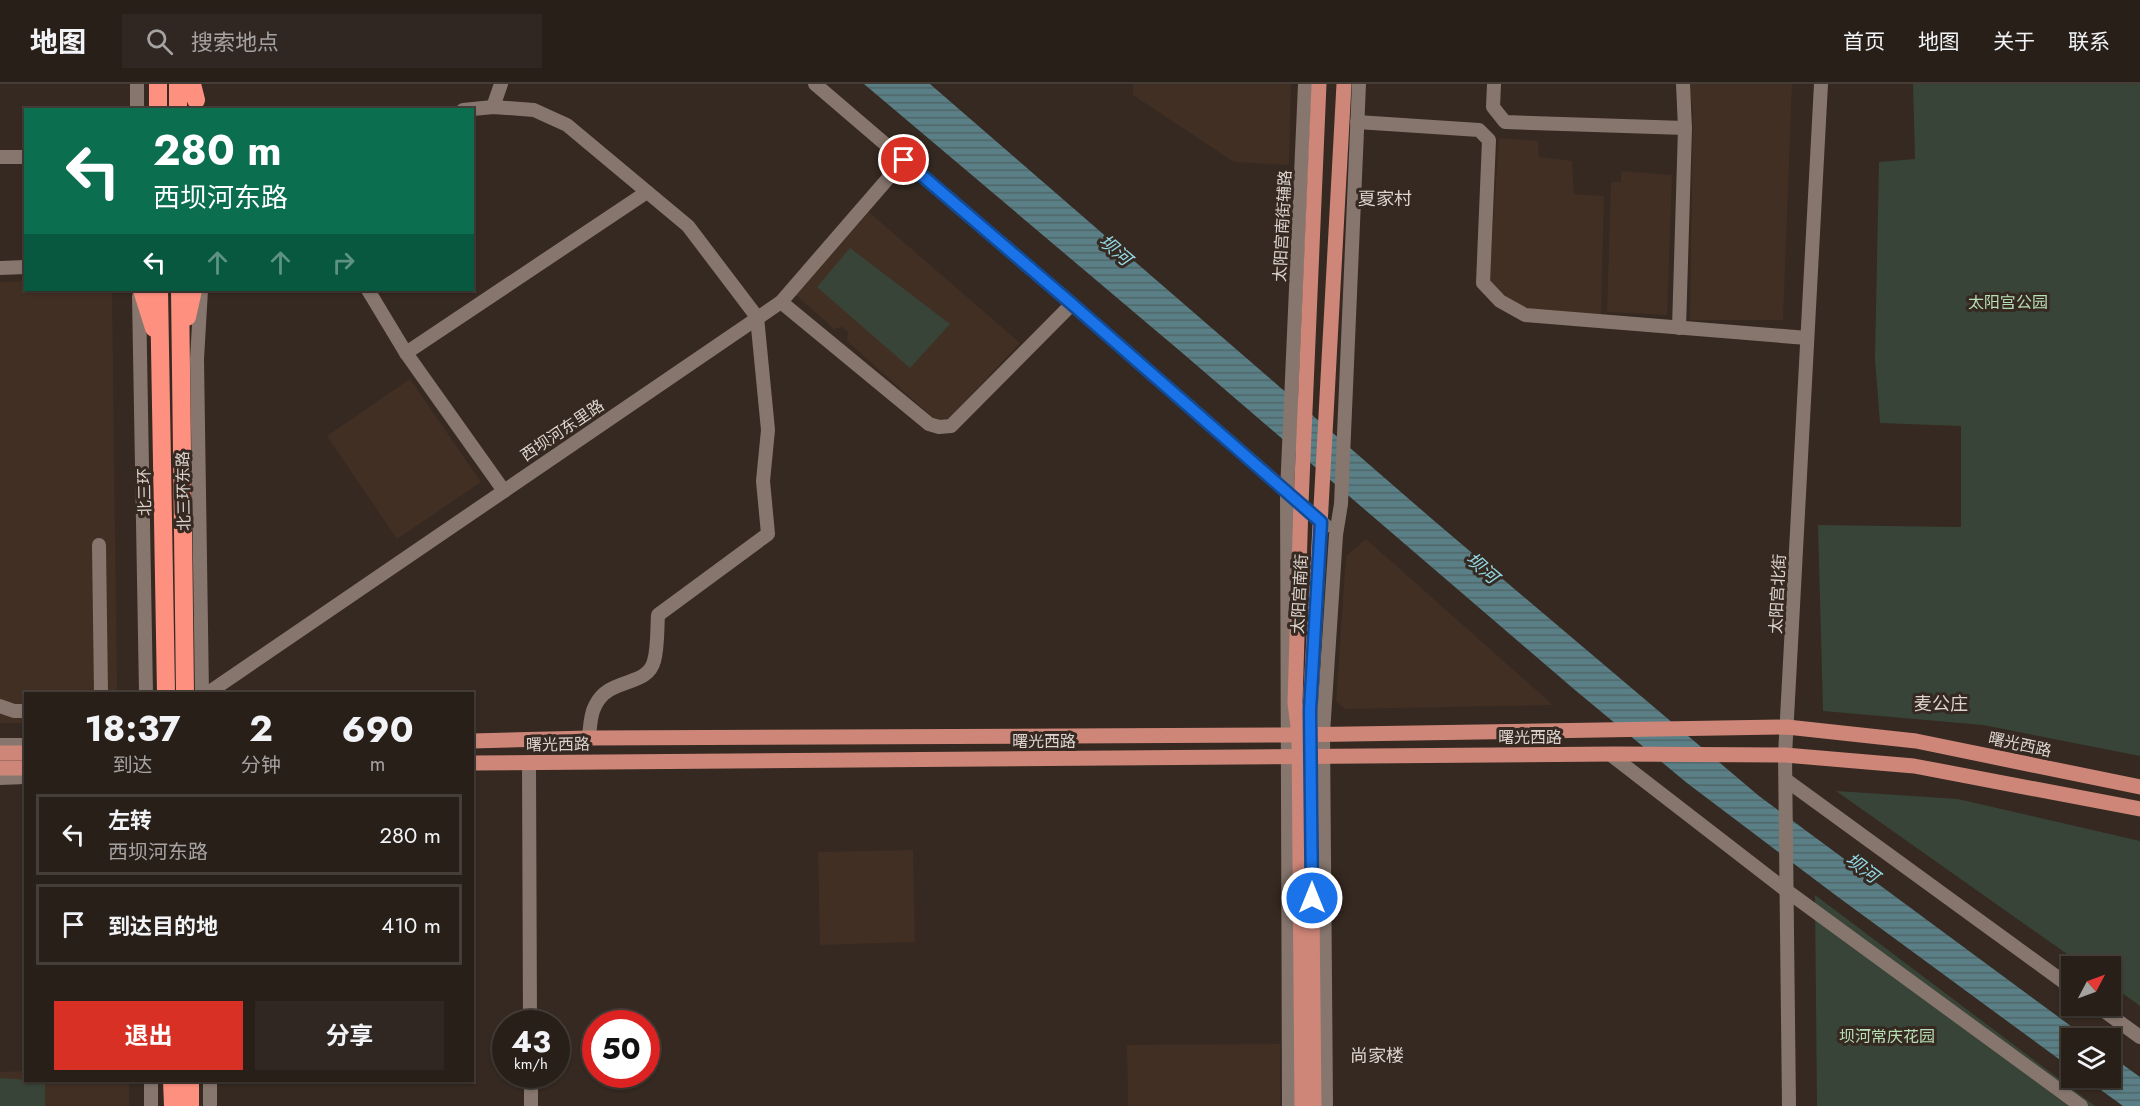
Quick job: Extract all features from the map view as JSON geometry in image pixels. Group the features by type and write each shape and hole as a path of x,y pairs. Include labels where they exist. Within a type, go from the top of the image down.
{"highway":[{"path":"158,84 158,108"},
{"path":"178,84 178,108"},
{"path":"141,291 161,355"},
{"name":"北三环","path":"159,291 166,692"},
{"path":"180,291 185,692"},
{"path":"180,345 193,291"},
{"path":"172,1082 173,1106"},
{"path":"190,1082 190,1106"}],"main road":[{"name":"太阳宫南街","path":"1305,734 1295,703 1319,84"},
{"name":"太阳宫南街","path":"1302,1106 1305,734 1310,710 1344,84"},
{"name":"曙光西路","path":"474,741 589,738 1305,734 1786,727 1916,741 2140,787"},
{"path":"0,753 24,753"},
{"name":"曙光西路","path":"474,763 1614,754 1785,755"},
{"path":"1785,755 1914,766 2140,809"},
{"name":"太阳宫南街","path":"1305,757 1314,1106"},
{"path":"0,768 24,768"}],"street":[{"path":"137,84 137,108"},
{"path":"493,106 501,84"},
{"path":"815,84 1336,534"},
{"name":"太阳宫南街辅路","path":"1288,451 1305,84"},
{"path":"1359,84 1357,122 1479,130 1488,140 1483,283 1500,301 1526,315 1807,338"},
{"path":"1494,84 1493,106 1505,122 1685,128"},
{"path":"1679,328 1685,128 1683,84"},
{"name":"太阳宫北街","path":"1789,1106 1785,755 1821,84"},
{"path":"474,109 493,106 534,110 567,125 688,226 757,317 768,430 763,481 768,534 658,615 654,662 643,677 613,686 600,697 593,708 589,738"},
{"name":"太阳宫南街","path":"1305,734 1341,495 1357,122"},
{"path":"0,158 24,157"},
{"name":"西坝河东里路","path":"209,692 757,317 781,303 904,160"},
{"path":"406,353 647,192"},
{"path":"0,267 24,267"},
{"path":"141,291 146,692"},
{"name":"北三环东路","path":"201,291 197,358 202,692"},
{"path":"369,291 406,353 504,490"},
{"path":"781,303 929,424 939,427 951,426 1072,304"},
{"name":"太阳宫南街","path":"1288,451 1287,492 1305,734 1289,1106"},
{"path":"99,545 101,692"},
{"path":"146,659 202,660"},
{"path":"0,706 14,711 24,711"},
{"path":"0,746 24,745"},
{"path":"1614,754 1787,890 2081,1106"},
{"name":"太阳宫南街","path":"1305,757 1326,1106"},
{"path":"529,762 530,1010"},
{"path":"0,778 24,777"},
{"path":"1786,780 2061,980"},
{"path":"2111,1016 2140,1037"},
{"path":"151,1082 151,1106"},
{"path":"210,1082 210,1106"},
{"path":"531,1088 531,1106"}],"shaded area":[{"path":"1133,84 1291,84 1289,165 1234,162 1133,95"},
{"path":"1688,84 1792,84 1783,320 1690,320 1693,109"},
{"path":"1499,138 1538,141 1539,157 1572,161 1574,194 1604,196 1601,318 1524,312 1489,284"},
{"path":"1621,171 1672,175 1667,315 1607,312 1611,182 1621,182"},
{"path":"869,212 1020,343 949,418 940,421 930,415 847,341 848,332 842,327 834,329 796,295"},
{"path":"24,281 24,291 112,291 117,692 24,692 24,723 0,723 0,282"},
{"path":"410,379 481,482 397,539 327,436"},
{"path":"1366,539 1553,705 1345,709 1336,702 1346,556"},
{"path":"913,850 915,942 820,945 818,852"},
{"path":"1280,1044 1280,1106 1128,1106 1127,1045"},
{"path":"24,1071 24,1082 129,1082 129,1106 0,1106 0,1072"}],"green space":[{"name":"太阳宫公园","path":"1913,84 2140,84 2140,756 1983,725 1823,711 1818,525 1961,527 1961,426 1880,423 1875,359 1879,162 1915,159"},
{"path":"850,248 950,324 910,368 817,287"},
{"path":"1836,791 1958,799 2140,841 2140,1006 2121,992 2121,956 2070,956"},
{"name":"坝河常庆花园","path":"1815,895 2061,1080 2061,1088 2071,1088 2095,1106 1817,1106"},
{"path":"0,1078 24,1080 24,1082 45,1082 45,1106 0,1106"}],"water":[{"name":"坝河","path":"864,84 930,84 1432,519 1759,796 2073,1028 2061,1028 2061,1061 1687,783 1575,690"},
{"path":"2121,1063 2140,1077 2140,1106 2123,1106 2098,1088 2121,1088"}],"district":[{"name":"夏家村","path":"1385,199"},
{"name":"麦公庄","path":"1941,704"},
{"name":"尚家楼","path":"1377,1056"}],"route":[{"path":"904,160 1321,522 1310,710 1312,898"}]}
